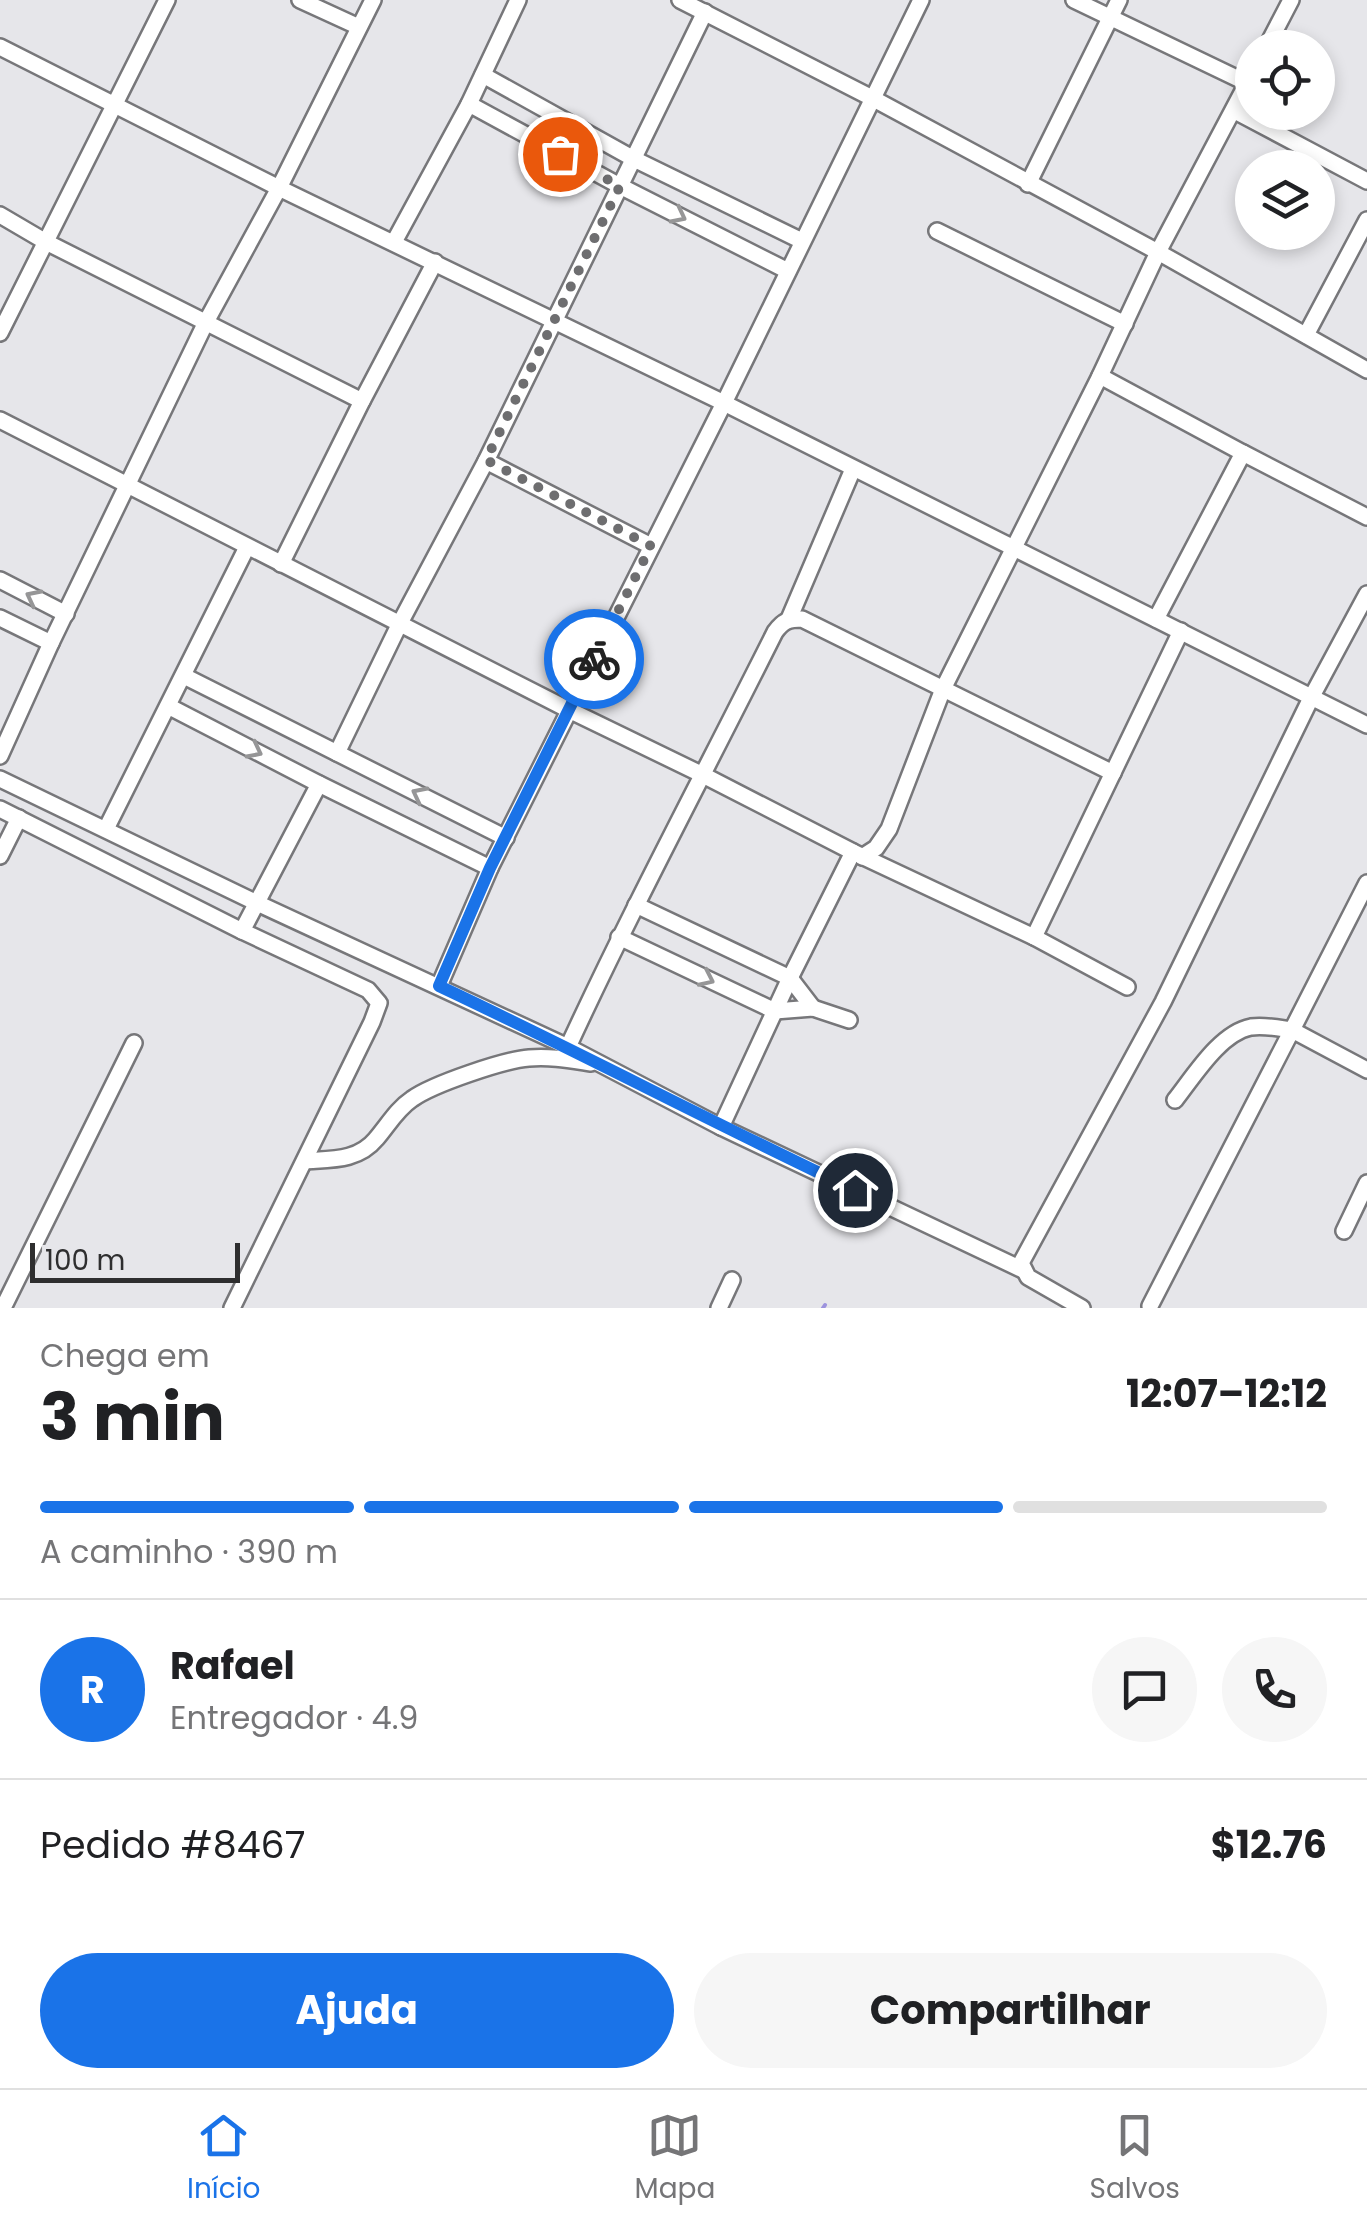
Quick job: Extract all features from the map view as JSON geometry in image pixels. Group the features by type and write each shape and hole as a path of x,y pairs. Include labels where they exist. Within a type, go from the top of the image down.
{"street":[{"path":"0,334 167,0"},
{"path":"300,0 359,27"},
{"path":"0,756 206,322 279,188 373,0"},
{"path":"394,242 469,104 518,0"},
{"path":"680,0 1158,252 1367,370"},
{"path":"439,986 490,868 921,0"},
{"path":"1074,0 1235,71"},
{"path":"1028,184 1119,0"},
{"path":"1276,30 1292,0"},
{"path":"335,792 344,756 400,623 486,460 706,12"},
{"path":"0,47 1367,725"},
{"path":"482,76 634,158 802,241"},
{"path":"469,104 788,271"},
{"path":"720,1127 790,978 858,855 876,848 889,829 943,688 1158,252 1235,111"},
{"path":"1271,130 1367,180"},
{"path":"0,215 362,401"},
{"path":"1306,336 1367,220"},
{"path":"937,231 1125,324"},
{"path":"281,564 436,262"},
{"path":"1100,376 1367,517"},
{"path":"0,420 569,710 858,855 1034,937 1127,987"},
{"path":"1156,619 1242,452"},
{"path":"486,460 651,546"},
{"path":"568,1047 619,937 775,632 789,618 854,468"},
{"path":"106,829 247,547"},
{"path":"0,580 66,614"},
{"path":"1023,1270 1021,1263 1163,1002 1311,698 1367,594"},
{"path":"0,618 51,643"},
{"path":"789,618 802,619 1113,773"},
{"path":"1034,937 1181,631"},
{"path":"184,676 506,838"},
{"path":"168,706 490,868"},
{"path":"242,931 312,780 320,746"},
{"path":"0,778 568,1047 720,1127 1023,1270 1038,1284 1082,1308"},
{"path":"0,809 368,990 379,1003 232,1308"},
{"path":"0,856 18,818"},
{"path":"1150,1306 1367,883"},
{"path":"636,905 790,978 813,1008"},
{"path":"619,937 774,1011 813,1008 849,1020"},
{"path":"1175,1100 1216,1048 1245,1028 1292,1030 1367,1070"},
{"path":"24,1308 4,1301 134,1043"},
{"path":"305,1161 344,1158 363,1152 412,1098 510,1061 533,1057 600,1064"},
{"path":"1344,1231 1367,1183"},
{"path":"718,1308 732,1280"}],"way so far":[{"path":"560,154 620,186 486,460 651,546 594,659"}],"route":[{"path":"594,659 490,868 439,986 855,1190"}]}
